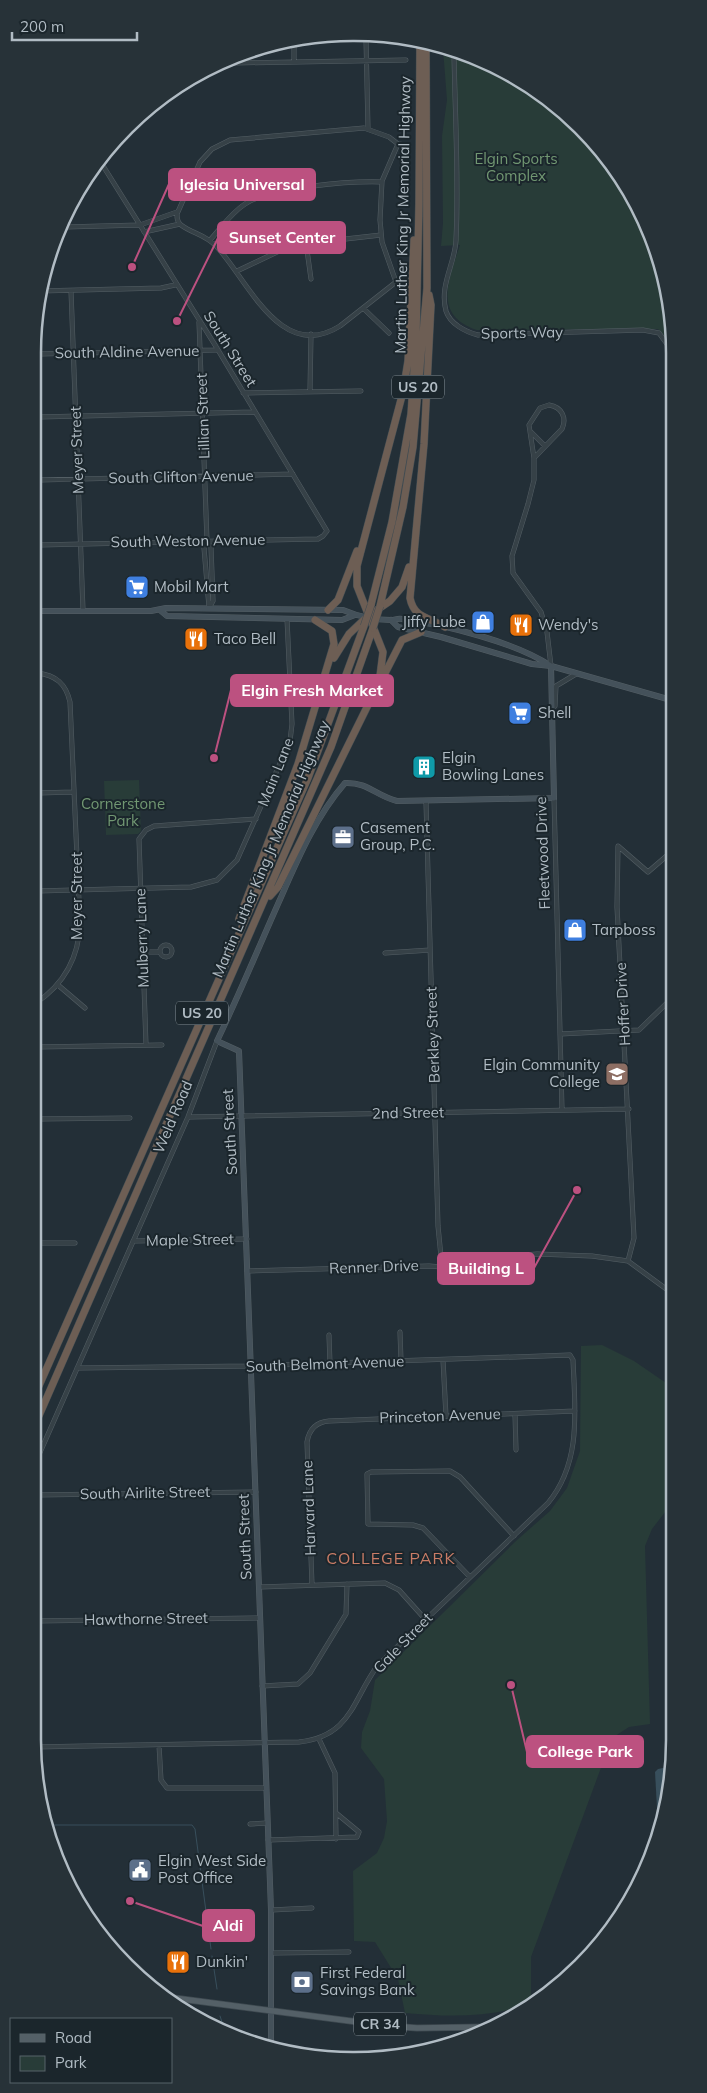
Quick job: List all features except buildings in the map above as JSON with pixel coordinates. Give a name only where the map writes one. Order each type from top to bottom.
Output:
[{"type":"highway","name":"Martin Luther King Jr Memorial Highway","points":[[41,1381],[308,778],[371,605],[392,522],[411,414],[416,340],[420,48]]},
{"type":"highway","name":"Martin Luther King Jr Memorial Highway","points":[[41,1411],[266,900],[331,747],[380,606],[403,507],[413,447],[427,288],[426,50]]},
{"type":"highway","points":[[266,900],[278,887],[380,676],[383,660],[381,644],[357,586],[357,566],[403,392],[408,361],[414,228],[419,203]]},
{"type":"highway","points":[[427,288],[431,306],[424,444],[410,598],[411,606],[420,617],[436,621],[445,627]]},
{"type":"highway","points":[[328,610],[338,600],[368,522]]},
{"type":"highway","points":[[325,678],[342,642],[368,616],[390,601],[402,587],[413,554]]},
{"type":"highway","points":[[222,969],[276,825],[325,678],[334,644],[334,635],[332,631],[315,620]]},
{"type":"highway","points":[[368,703],[402,640],[420,632]]},
{"type":"main road","name":"CR 34","points":[[180,1999],[418,2028],[477,2026]]},
{"type":"street","points":[[366,42],[368,129]]},
{"type":"street","points":[[294,47],[294,62]]},
{"type":"street","name":"Sports Way","points":[[454,58],[456,242],[446,279],[444,300],[447,314],[457,325],[468,332],[478,335],[643,330],[659,333],[665,342]]},
{"type":"street","points":[[240,63],[406,60]]},
{"type":"street","points":[[398,144],[382,182],[381,235],[396,282],[337,328],[311,334],[290,330],[273,321],[237,271],[210,240],[180,224],[177,219],[177,212],[198,164],[209,152],[226,141],[253,136],[368,129],[394,140],[398,144],[407,145]]},
{"type":"street","name":"South Street","points":[[103,167],[324,523]]},
{"type":"street","points":[[210,240],[238,209],[262,195],[283,190],[382,182]]},
{"type":"street","points":[[68,227],[140,226],[177,212]]},
{"type":"street","points":[[144,232],[180,224]]},
{"type":"street","points":[[237,271],[286,247],[381,235]]},
{"type":"street","points":[[306,243],[311,278]]},
{"type":"street","points":[[48,291],[169,288],[175,285]]},
{"type":"street","name":"Meyer Street","points":[[71,291],[83,610]]},
{"type":"street","points":[[363,308],[388,333]]},
{"type":"street","name":"Lillian Street","points":[[198,322],[207,541],[204,548],[206,600],[209,608]]},
{"type":"street","points":[[310,392],[311,334]]},
{"type":"street","name":"South Aldine Avenue","points":[[41,354],[216,350]]},
{"type":"street","points":[[243,393],[361,391]]},
{"type":"street","points":[[534,458],[562,429],[565,424],[562,412],[555,406],[540,408],[529,424],[531,432],[545,446]]},
{"type":"street","points":[[41,417],[254,412]]},
{"type":"street","name":"Fleetwood Drive","points":[[531,432],[534,480],[512,556],[513,573],[541,612],[547,632],[551,666],[562,1110]]},
{"type":"street","name":"South Clifton Avenue","points":[[41,480],[293,474]]},
{"type":"street","name":"South Weston Avenue","points":[[41,545],[318,539],[326,533],[324,523]]},
{"type":"street","points":[[41,611],[161,611],[166,608],[343,610],[356,615],[391,620],[400,618],[445,627],[535,655],[551,666]]},
{"type":"street","points":[[161,611],[167,616],[315,620],[342,620],[356,615]]},
{"type":"street","name":"Main Lane","points":[[140,889],[191,887],[215,881],[227,872],[241,854],[291,736],[287,619]]},
{"type":"street","points":[[391,620],[398,628],[420,632],[532,664],[551,666],[666,699]]},
{"type":"street","name":"Meyer Street","points":[[41,674],[52,676],[62,684],[68,694],[71,712],[80,923],[77,949],[72,964],[58,985],[41,999]]},
{"type":"street","points":[[552,710],[555,706],[556,686],[576,674]]},
{"type":"street","name":"Weld Road","points":[[41,1450],[188,1117],[217,1041],[313,829],[333,797],[345,783],[360,782],[376,793],[397,801],[426,802]]},
{"type":"street","points":[[41,793],[74,792]]},
{"type":"street","points":[[426,802],[554,798]]},
{"type":"street","name":"Berkley Street","points":[[426,802],[435,1112],[442,1267]]},
{"type":"street","name":"Mulberry Lane","points":[[146,1045],[139,839],[143,833],[154,826],[256,820]]},
{"type":"street","name":"Hoffer Drive","points":[[628,1261],[634,1238],[625,1032],[617,907],[618,846],[648,872],[666,856]]},
{"type":"street","points":[[41,891],[140,889]]},
{"type":"street","points":[[385,953],[430,950]]},
{"type":"street","points":[[142,952],[160,952]]},
{"type":"street","points":[[58,985],[85,1008]]},
{"type":"street","points":[[560,1034],[639,1030],[666,1004]]},
{"type":"street","name":"South Street","points":[[217,1041],[239,1051],[271,1910],[272,2041]]},
{"type":"street","points":[[41,1048],[162,1045]]},
{"type":"street","name":"2nd Street","points":[[188,1117],[628,1109]]},
{"type":"street","points":[[41,1119],[130,1118]]},
{"type":"street","name":"Maple Street","points":[[133,1241],[247,1239]]},
{"type":"street","points":[[41,1243],[75,1243]]},
{"type":"street","name":"Renner Drive","points":[[248,1271],[442,1267],[498,1257],[537,1254],[592,1256],[628,1261],[666,1288]]},
{"type":"street","points":[[400,1332],[401,1361]]},
{"type":"street","points":[[329,1335],[330,1364]]},
{"type":"street","name":"South Belmont Avenue","points":[[77,1368],[250,1366],[572,1356]]},
{"type":"street","name":"Gale Street","points":[[41,1747],[299,1742],[319,1739],[333,1731],[350,1716],[378,1665],[548,1504],[561,1486],[573,1450],[575,1411],[572,1356]]},
{"type":"street","points":[[443,1360],[446,1416]]},
{"type":"street","name":"Princeton Avenue","points":[[310,1432],[319,1423],[328,1420],[575,1411]]},
{"type":"street","points":[[514,1414],[516,1450]]},
{"type":"street","name":"Harvard Lane","points":[[310,1432],[307,1446],[312,1585]]},
{"type":"street","points":[[470,1577],[423,1528],[413,1525],[370,1526],[367,1522],[366,1480],[369,1473],[446,1470],[460,1477],[514,1536]]},
{"type":"street","name":"South Airlite Street","points":[[41,1495],[256,1492]]},
{"type":"street","points":[[262,1686],[298,1684],[310,1673],[346,1614],[348,1606],[347,1584]]},
{"type":"street","points":[[259,1587],[388,1584],[399,1590],[426,1619]]},
{"type":"street","name":"Hawthorne Street","points":[[41,1621],[260,1618]]},
{"type":"street","points":[[319,1739],[334,1773],[336,1839]]},
{"type":"street","points":[[159,1745],[160,1780],[167,1788],[266,1788]]},
{"type":"street","points":[[268,1840],[353,1839],[359,1834],[358,1830],[336,1813]]},
{"type":"street","points":[[250,1824],[267,1823]]},
{"type":"street","points":[[271,1910],[312,1908]]},
{"type":"street","points":[[272,1953],[349,1952]]},
{"type":"green space","name":"Elgin Sports Complex","points":[[443,55],[492,73],[510,83],[544,106],[588,148],[601,163],[624,197],[642,234],[660,293],[665,337],[658,329],[477,330],[463,323],[454,315],[449,305],[449,283],[460,245],[441,246],[443,223],[442,136],[447,100]]},
{"type":"green space","name":"Cornerstone Park","points":[[139,780],[141,831],[138,834],[106,835],[104,781]]},
{"type":"green space","name":"COLLEGE PARK","points":[[602,1345],[634,1361],[666,1383],[666,1511],[652,1529],[645,1546],[650,1724],[629,1727],[612,1738],[531,1957],[531,1996],[510,2010],[500,2012],[468,2015],[405,2013],[398,1979],[375,1942],[354,1941],[353,1871],[377,1853],[384,1838],[387,1821],[384,1779],[361,1748],[362,1732],[370,1711],[375,1680],[517,1540],[550,1511],[567,1488],[580,1451],[581,1346]]},
{"type":"water","points":[[664,1768],[657,1811],[655,1772]]},
{"type":"waterway","points":[[54,1825],[192,1825],[195,1829],[211,1949]]},
{"type":"waterway","points":[[212,1956],[217,1989]]},
{"type":"waterway","points":[[220,2016],[223,2023]]},
{"type":"place","name":"Iglesia Universal","points":[[132,267]]},
{"type":"place","name":"Sunset Center","points":[[177,321]]},
{"type":"place","name":"Mobil Mart","points":[[137,587]]},
{"type":"place","name":"Jiffy Lube","points":[[483,622]]},
{"type":"place","name":"Wendy's","points":[[521,625]]},
{"type":"place","name":"Taco Bell","points":[[196,639]]},
{"type":"place","name":"Shell","points":[[520,713]]},
{"type":"place","name":"Elgin Fresh Market","points":[[214,758]]},
{"type":"place","name":"Elgin Bowling Lanes","points":[[424,767]]},
{"type":"place","name":"Casement Group, P.C.","points":[[343,837]]},
{"type":"place","name":"Tarpboss","points":[[575,930]]},
{"type":"place","name":"Elgin Community College","points":[[617,1074]]},
{"type":"place","name":"Building L","points":[[577,1190]]},
{"type":"place","name":"College Park","points":[[511,1685]]},
{"type":"place","name":"Elgin West Side Post Office","points":[[140,1870]]},
{"type":"place","name":"Aldi","points":[[130,1901]]},
{"type":"place","name":"Dunkin'","points":[[178,1962]]},
{"type":"place","name":"First Federal Savings Bank","points":[[302,1982]]},
{"type":"district","name":"COLLEGE PARK","points":[[391,1558]]}]
